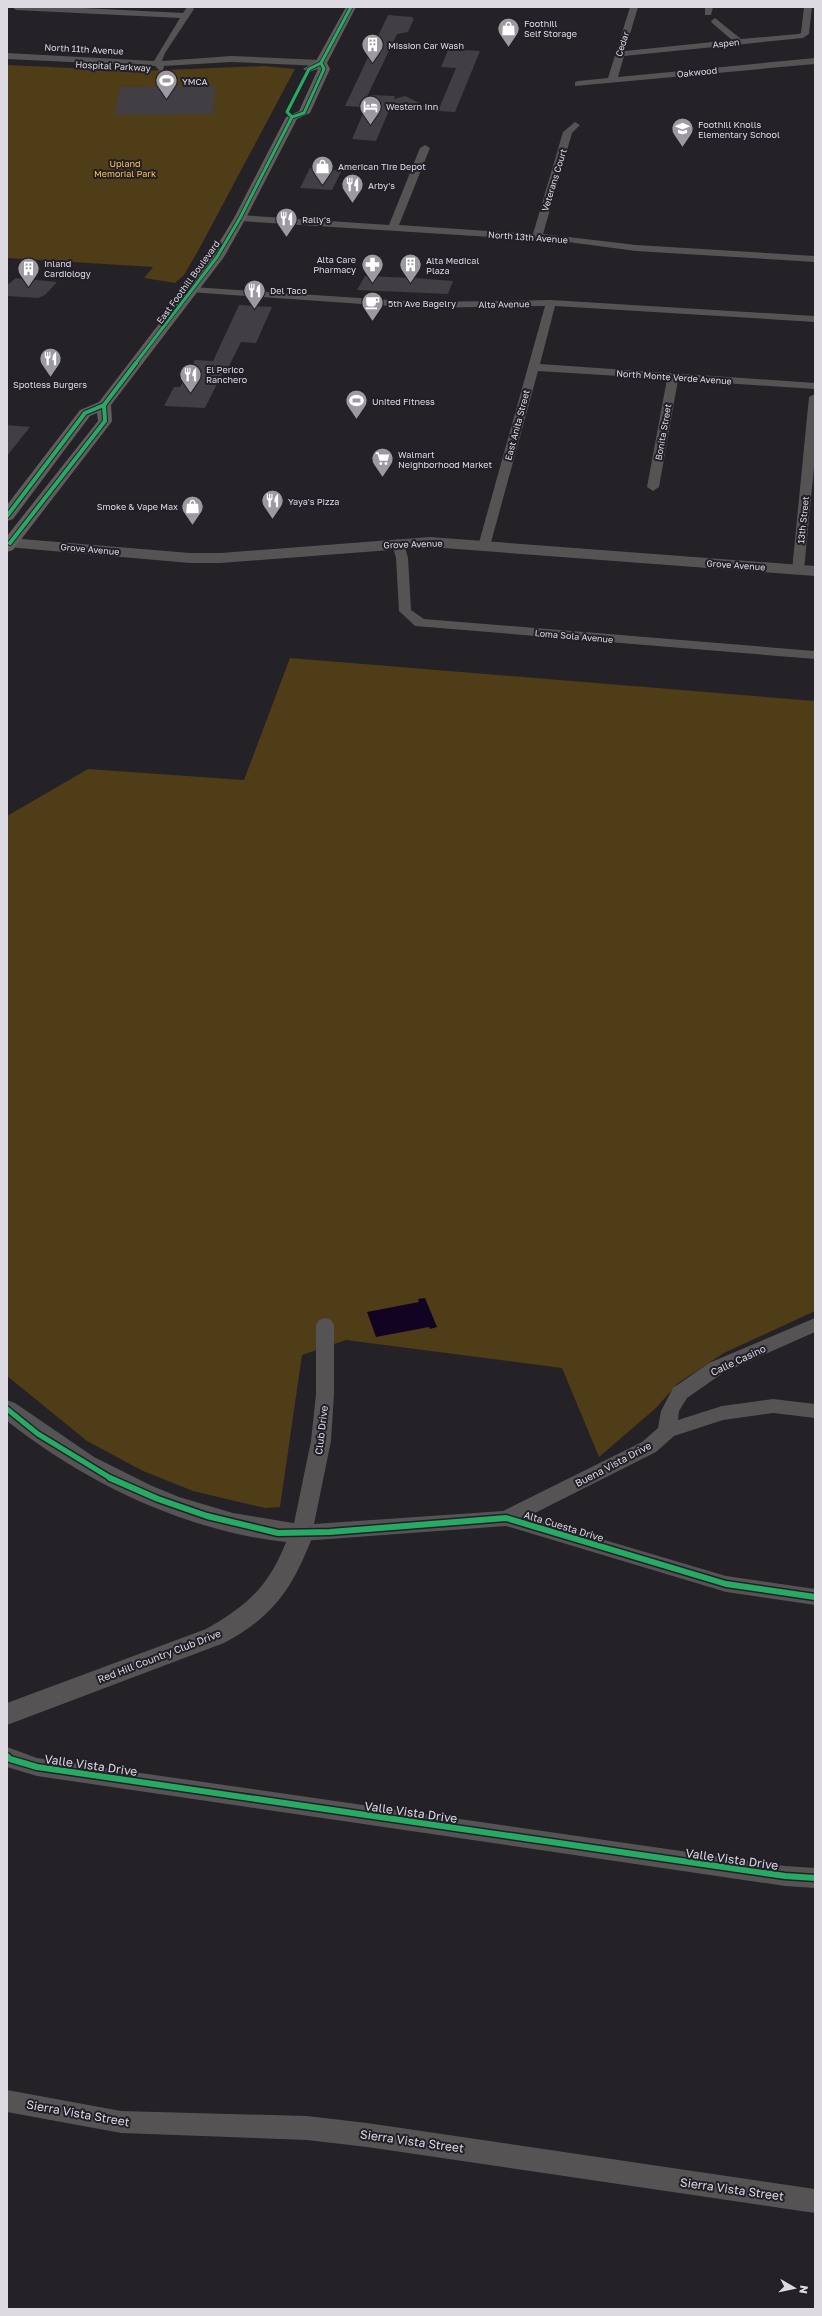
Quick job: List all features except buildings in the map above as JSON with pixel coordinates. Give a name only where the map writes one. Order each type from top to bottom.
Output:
[{"type":"main road","name":"East Foothill Boulevard","points":[[7,516],[85,413],[104,405],[218,257],[240,218],[292,117],[287,112],[309,69],[321,63],[350,7]]},
{"type":"main road","points":[[9,545],[105,420],[104,405]]},
{"type":"street","points":[[16,7],[186,16]]},
{"type":"street","points":[[159,66],[161,53],[192,7]]},
{"type":"street","name":"Cedar","points":[[612,81],[634,7]]},
{"type":"street","name":"Aspen","points":[[619,54],[803,35],[805,34],[808,7]]},
{"type":"street","points":[[715,21],[739,42]]},
{"type":"street","points":[[150,53],[161,53]]},
{"type":"street","name":"Hospital Parkway","points":[[7,56],[159,66]]},
{"type":"street","name":"Hospital Parkway","points":[[7,61],[159,66],[232,64],[242,61],[321,63]]},
{"type":"street","name":"Oakwood","points":[[578,84],[815,61]]},
{"type":"street","name":"Veterans Court","points":[[537,237],[568,132],[575,125]]},
{"type":"street","points":[[393,228],[425,148]]},
{"type":"street","name":"North 13th Avenue","points":[[240,218],[537,237],[636,248],[815,259]]},
{"type":"street","name":"Alta Avenue","points":[[193,290],[420,305],[551,303],[815,319]]},
{"type":"street","name":"East Anita Street","points":[[484,546],[551,303]]},
{"type":"street","name":"North Monte Verde Avenue","points":[[533,367],[815,386]]},
{"type":"street","name":"Bonita Street","points":[[653,487],[673,377]]},
{"type":"street","name":"13th Street","points":[[798,570],[815,398]]},
{"type":"street","name":"Grove Avenue","points":[[9,545],[190,558],[221,558],[398,543],[430,542],[815,571]]},
{"type":"street","name":"Loma Sola Avenue","points":[[398,543],[402,558],[405,611],[420,623],[815,655]]},
{"type":"street","name":"Club Drive","points":[[302,1533],[321,1441],[325,1394],[325,1325]]},
{"type":"street","name":"Calle Casino","points":[[667,1431],[670,1411],[680,1393],[716,1368],[815,1325]]},
{"type":"street","name":"Buena Vista Drive","points":[[506,1518],[649,1447],[667,1431],[722,1412],[773,1406],[815,1411]]},
{"type":"street","points":[[7,1409],[38,1434],[71,1456],[126,1486],[207,1516],[278,1532],[302,1533]]},
{"type":"street","name":"Alta Cuesta Drive","points":[[302,1533],[506,1518],[726,1584],[815,1597]]},
{"type":"street","name":"Red Hill Country Club Drive","points":[[7,1714],[215,1636],[243,1620],[265,1601],[282,1575],[302,1533]]},
{"type":"street","name":"Valle Vista Drive","points":[[7,1756],[10,1759],[37,1767],[785,1876],[815,1878]]},
{"type":"street","name":"Sierra Vista Street","points":[[7,2101],[121,2122],[308,2128],[367,2134],[815,2201]]},
{"type":"green space","name":"Upland Memorial Park","points":[[7,65],[138,71],[264,66],[295,69],[198,251],[184,275],[175,283],[144,278],[153,267],[7,258]]},
{"type":"green space","points":[[290,658],[815,701],[815,1311],[724,1353],[678,1383],[656,1408],[599,1457],[562,1368],[346,1340],[302,1355],[280,1507],[265,1508],[193,1491],[143,1471],[87,1441],[7,1376],[7,816],[88,769],[244,780]]},
{"type":"shaded area","points":[[425,1298],[437,1327],[430,1329],[429,1327],[376,1337],[367,1312],[419,1302],[418,1299]]},
{"type":"cycle path","points":[[292,117],[287,112],[309,69],[321,63],[351,7]]},
{"type":"cycle path","points":[[7,516],[85,413],[104,405],[217,257],[240,218],[292,117],[304,113],[324,69],[321,63]]},
{"type":"cycle path","points":[[10,543],[105,421],[104,405]]},
{"type":"cycle path","points":[[7,1409],[38,1434],[113,1480],[158,1499],[207,1516],[278,1533],[330,1532],[506,1518],[726,1584],[815,1597]]},
{"type":"cycle path","points":[[7,1756],[10,1759],[37,1767],[785,1876],[815,1878]]},
{"type":"place","name":"Foothill Self Storage","points":[[508,48]]},
{"type":"place","name":"Mission Car Wash","points":[[373,64]]},
{"type":"place","name":"YMCA","points":[[166,100]]},
{"type":"place","name":"Western Inn","points":[[370,126]]},
{"type":"place","name":"Foothill Knolls Elementary School","points":[[683,148]]},
{"type":"place","name":"American Tire Depot","points":[[323,186]]},
{"type":"place","name":"Arby's","points":[[353,204]]},
{"type":"place","name":"Rally's","points":[[287,238]]},
{"type":"place","name":"Alta Care Pharmacy","points":[[372,284]]},
{"type":"place","name":"Alta Medical Plaza","points":[[411,284]]},
{"type":"place","name":"Inland Cardiology","points":[[29,288]]},
{"type":"place","name":"Del Taco","points":[[254,310]]},
{"type":"place","name":"5th Ave Bagelry","points":[[372,322]]},
{"type":"place","name":"Spotless Burgers","points":[[50,378]]},
{"type":"place","name":"El Perico Ranchero","points":[[191,394]]},
{"type":"place","name":"United Fitness","points":[[356,420]]},
{"type":"place","name":"Walmart Neighborhood Market","points":[[383,478]]},
{"type":"place","name":"Yaya's Pizza","points":[[273,520]]},
{"type":"place","name":"Smoke & Vape Max","points":[[193,526]]}]
